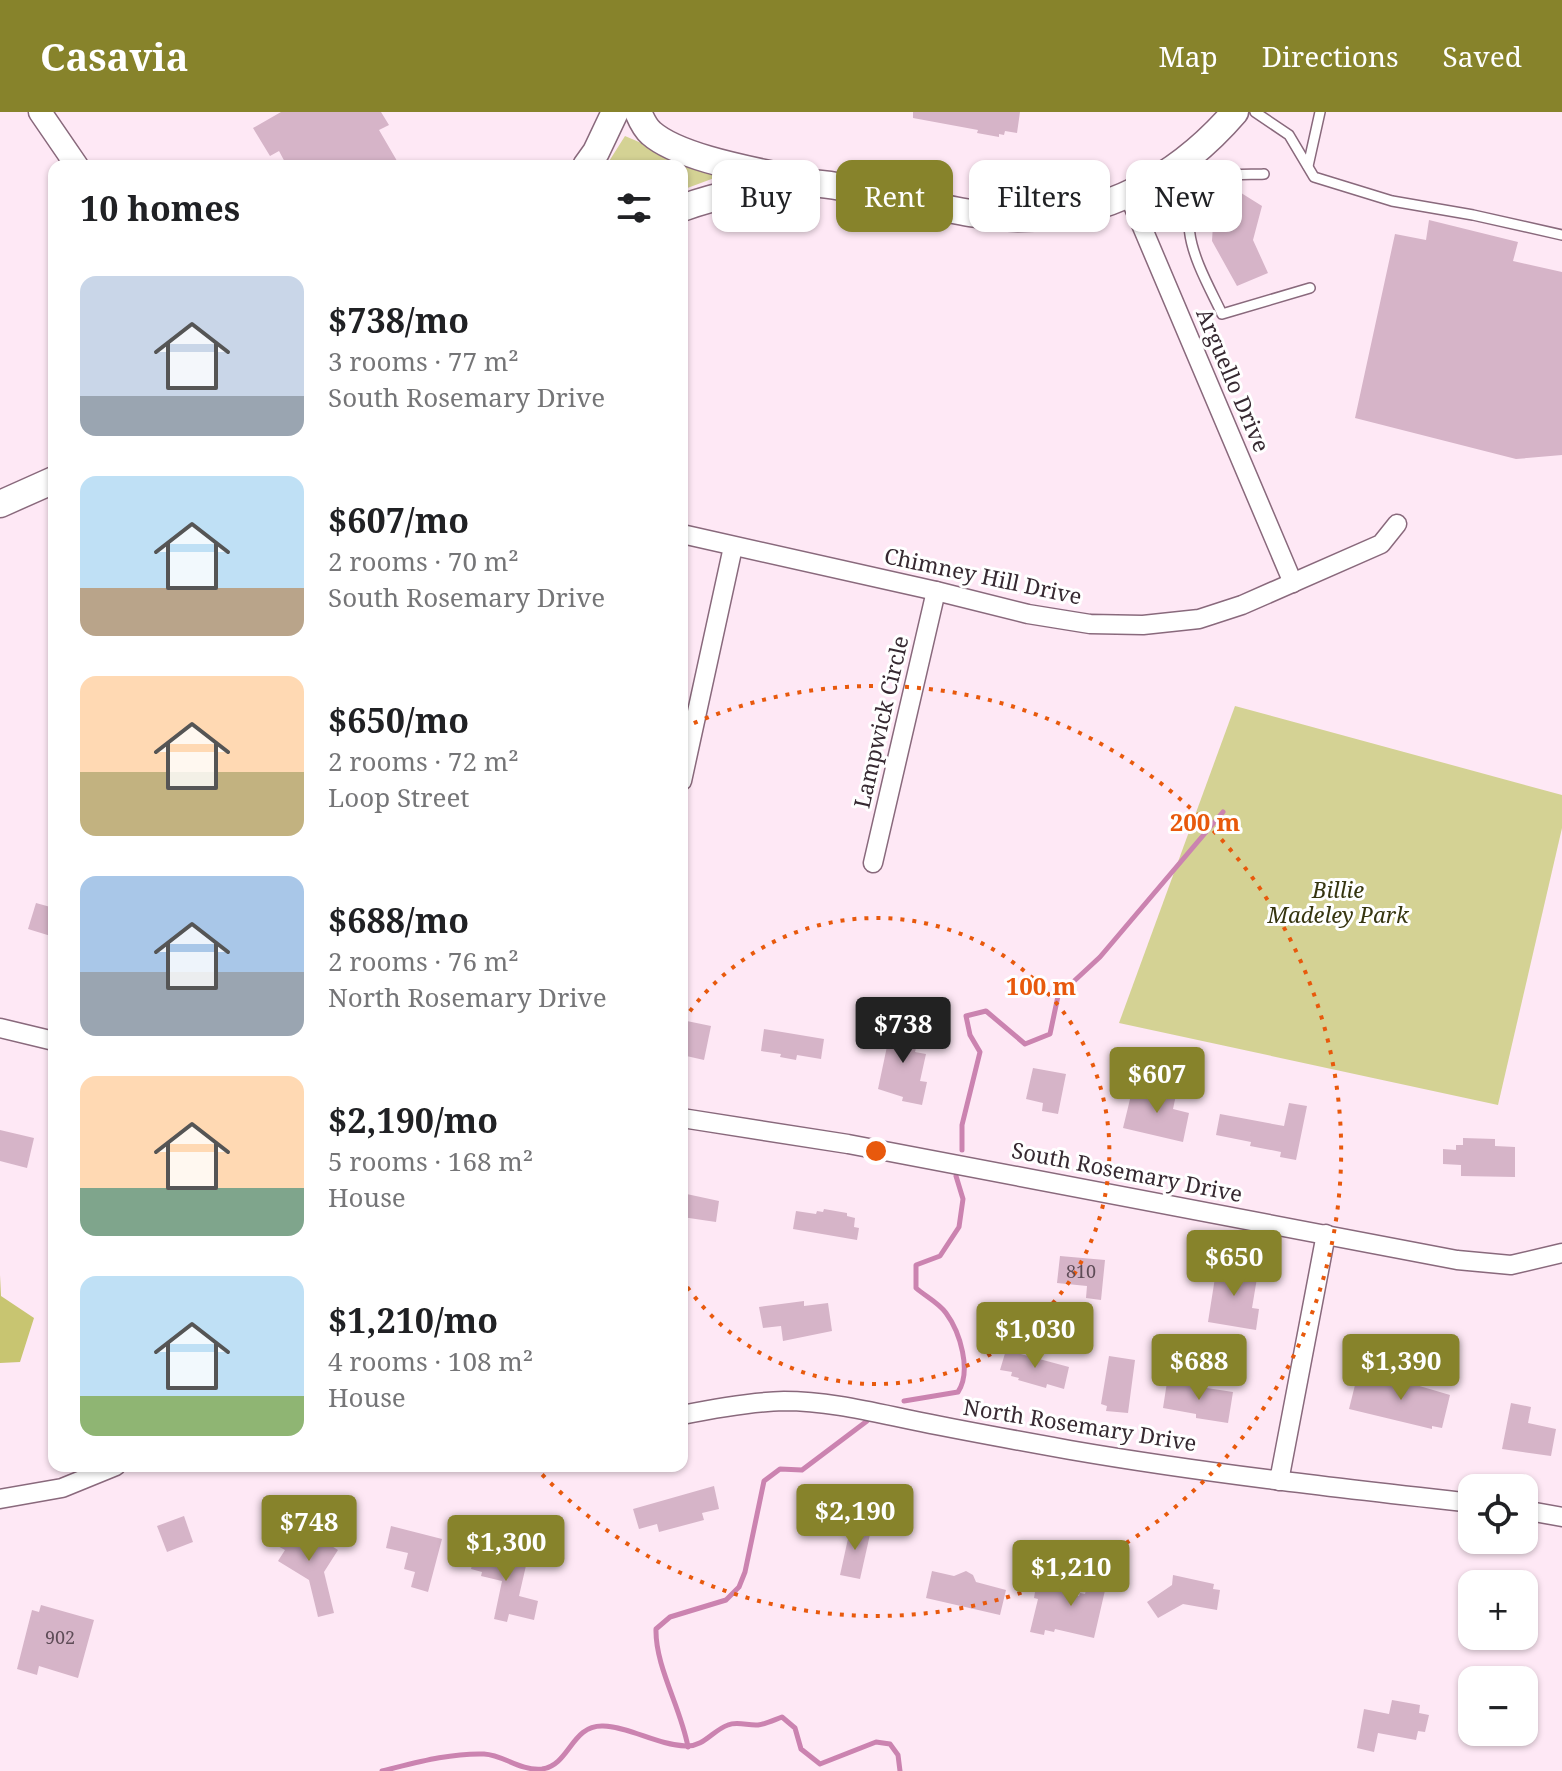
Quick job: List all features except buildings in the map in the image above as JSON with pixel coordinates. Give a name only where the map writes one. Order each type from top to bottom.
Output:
[{"type":"main road","points":[[590,160],[615,112]]},
{"type":"main road","points":[[638,112],[649,132],[667,143],[717,160]]},
{"type":"main road","points":[[1185,160],[1211,140],[1235,112]]},
{"type":"main road","points":[[820,185],[1016,218],[1076,212],[1126,197]]},
{"type":"main road","points":[[688,206],[712,199]]},
{"type":"main road","points":[[0,504],[48,483]]},
{"type":"street","points":[[40,112],[73,160]]},
{"type":"street","name":"Arguello Drive","points":[[1144,232],[1293,583]]},
{"type":"street","name":"Chimney Hill Drive","points":[[688,536],[1028,614],[1090,624],[1143,625],[1199,619],[1242,605],[1381,544],[1397,524]]},
{"type":"street","points":[[688,753],[733,547]]},
{"type":"street","name":"Lampwick Circle","points":[[873,863],[936,591]]},
{"type":"street","points":[[0,1028],[48,1040]]},
{"type":"street","name":"South Rosemary Drive","points":[[688,1119],[848,1144],[1457,1260],[1511,1265],[1562,1253]]},
{"type":"street","points":[[1279,1481],[1326,1234]]},
{"type":"street","name":"North Rosemary Drive","points":[[688,1414],[735,1405],[786,1401],[816,1403],[870,1410],[1071,1450],[1279,1481],[1458,1501]]},
{"type":"street","points":[[0,1499],[62,1488],[101,1472]]},
{"type":"street","points":[[1538,1513],[1562,1517]]},
{"type":"lane","points":[[1255,112],[1289,135],[1314,177],[1392,201],[1562,235]]},
{"type":"lane","points":[[1308,166],[1320,112]]},
{"type":"lane","points":[[1264,174],[1223,177],[1198,193],[1188,218],[1192,249],[1222,314],[1310,288]]},
{"type":"green space","points":[[625,136],[681,160],[610,160]]},
{"type":"green space","points":[[688,163],[712,173],[712,179],[688,188]]},
{"type":"green space","name":"Billie Madeley Park","points":[[1235,706],[1562,795],[1562,828],[1498,1105],[1119,1023]]},
{"type":"shaded area","points":[[0,1275],[1,1296],[34,1318],[20,1362],[0,1363]]},
{"type":"waterway","points":[[962,1150],[962,1125],[980,1052],[970,1035],[966,1016],[986,1011],[1025,1044],[1050,1034],[1058,996],[1100,957],[1223,812]]},
{"type":"waterway","points":[[904,1401],[958,1392],[962,1383],[964,1363],[956,1330],[943,1309],[916,1288],[916,1265],[940,1256],[959,1227],[963,1199],[956,1176]]},
{"type":"waterway","points":[[688,1747],[660,1658],[656,1629],[670,1617],[726,1600],[739,1587],[764,1481],[780,1469],[802,1470],[867,1421]]},
{"type":"waterway","points":[[382,1771],[432,1759],[471,1754],[491,1755],[526,1768],[542,1769],[559,1760],[577,1738],[592,1727],[624,1729],[665,1743],[692,1746],[732,1724],[758,1725],[782,1717],[795,1728],[801,1749],[820,1764],[876,1742],[890,1744],[898,1755],[900,1771]]}]
